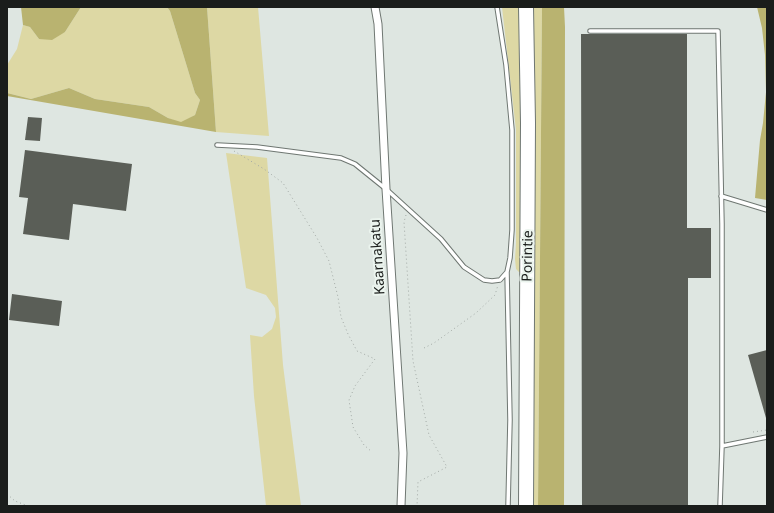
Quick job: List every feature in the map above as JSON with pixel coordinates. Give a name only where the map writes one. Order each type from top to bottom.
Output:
[{"type":"highway","name":"Porintie","points":[[526,7],[528,123],[526,506]]},
{"type":"street","name":"Kaarnakatu","points":[[375,7],[378,24],[386,189],[403,453],[401,506]]},
{"type":"lane","points":[[497,7],[506,65],[512,130],[512,230],[510,258],[507,272],[510,420],[508,506]]},
{"type":"lane","points":[[590,31],[718,31],[721,196],[722,446],[720,506]]},
{"type":"lane","points":[[217,145],[256,147],[341,158],[355,164],[408,209],[441,240],[468,270],[484,280],[492,281],[500,280],[507,272]]},
{"type":"lane","points":[[721,196],[767,210]]},
{"type":"lane","points":[[722,446],[767,437]]},
{"type":"path","points":[[226,146],[264,169],[283,183],[317,238],[329,261],[338,297],[341,317],[348,334],[357,350],[375,359],[355,386],[349,400],[354,427],[364,445],[372,452]]},
{"type":"path","points":[[408,209],[404,222],[413,361],[429,435],[447,467],[418,482],[417,506]]},
{"type":"path","points":[[424,348],[434,343],[476,313],[495,295],[500,280]]},
{"type":"path","points":[[753,432],[767,430]]},
{"type":"path","points":[[7,494],[16,501],[28,506]]},
{"type":"shaded area","points":[[21,7],[81,7],[65,32],[52,40],[39,39],[30,27],[23,25]]},
{"type":"shaded area","points":[[81,7],[167,7],[170,11],[195,93],[200,100],[195,115],[181,123],[168,118],[149,107],[95,99],[69,88],[31,99],[7,93],[7,65],[17,49],[23,25],[30,27],[39,39],[65,32]]},
{"type":"shaded area","points":[[167,7],[207,7],[216,132],[7,96],[7,93],[31,99],[69,88],[95,99],[149,107],[168,118],[181,122],[195,115],[200,100],[195,93],[170,11]]},
{"type":"shaded area","points":[[207,7],[258,7],[269,136],[216,132]]},
{"type":"shaded area","points":[[502,7],[521,7],[524,274],[516,269],[515,259],[516,130]]},
{"type":"shaded area","points":[[531,7],[542,7],[538,506],[532,506]]},
{"type":"shaded area","points":[[542,7],[564,7],[565,27],[564,506],[538,506]]},
{"type":"shaded area","points":[[757,7],[767,7],[767,200],[755,198],[766,92],[765,55],[762,28]]},
{"type":"shaded area","points":[[226,153],[267,158],[283,365],[301,506],[266,506],[254,396],[250,335],[262,337],[272,329],[276,317],[275,308],[266,295],[246,288]]},
{"type":"building","points":[[581,34],[687,34],[687,228],[711,228],[711,278],[688,278],[688,506],[582,506]]},
{"type":"building","points":[[28,117],[42,118],[40,141],[25,140]]},
{"type":"building","points":[[25,150],[132,164],[126,211],[73,204],[69,240],[23,234],[28,198],[19,197]]},
{"type":"building","points":[[12,294],[62,301],[59,326],[9,320]]},
{"type":"building","points":[[767,350],[767,418],[766,418],[748,355]]}]
